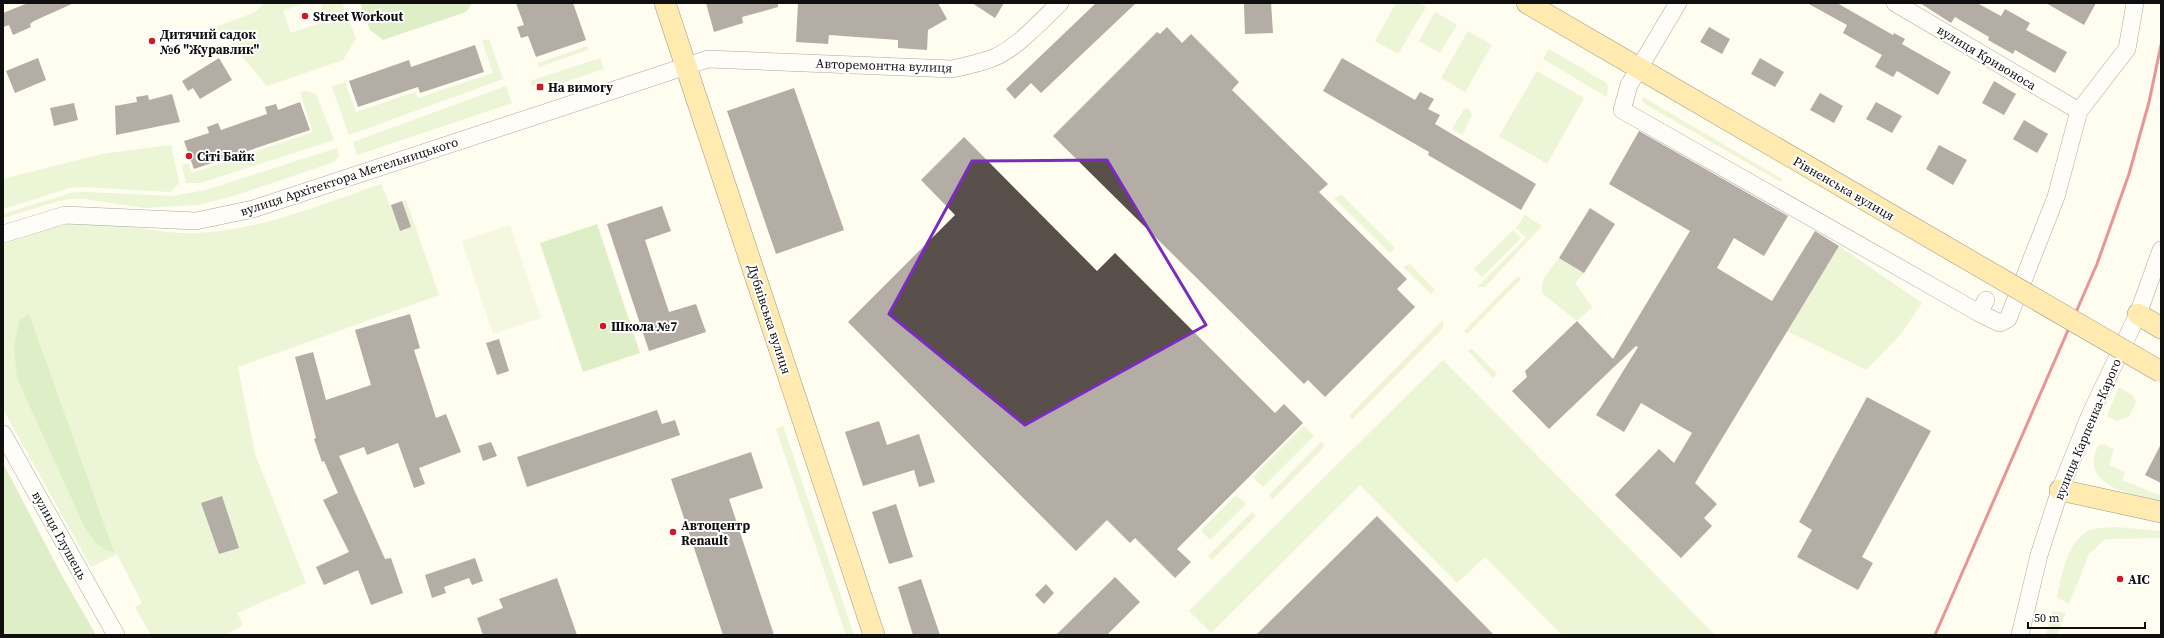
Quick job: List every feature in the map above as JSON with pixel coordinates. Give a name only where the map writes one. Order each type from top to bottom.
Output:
[{"type":"main road","name":"Дубнівська вулиця","points":[[665,3],[687,65],[874,635]]},
{"type":"main road","name":"Рівненська вулиця","points":[[1527,3],[2161,372]]},
{"type":"main road","points":[[2138,314],[2161,328]]},
{"type":"main road","points":[[2060,490],[2161,512]]},
{"type":"street","name":"Авторемонтна вулиця","points":[[687,65],[708,59],[952,69],[995,57],[1021,40],[1060,3]]},
{"type":"street","points":[[1678,3],[1629,85],[1622,110],[1983,307],[2000,323],[2008,319],[2056,197],[2079,111],[2127,49],[2135,3]]},
{"type":"street","name":"вулиця Кривоноса","points":[[1895,3],[2079,111]]},
{"type":"street","name":"вулиця Архітектора Метельницького","points":[[3,234],[66,214],[196,221],[253,209],[687,65]]},
{"type":"street","name":"вулиця Карпенка-Карого","points":[[2020,635],[2039,555],[2060,490],[2090,415],[2138,314],[2161,250]]},
{"type":"street","name":"вулиця Глушець","points":[[3,434],[116,635]]},
{"type":"highlighted area","points":[[1107,160],[1206,325],[1025,425],[889,314],[972,161]]},
{"type":"green space","points":[[264,3],[305,3],[283,11],[291,33],[326,21],[320,3],[342,3],[356,38],[343,60],[267,86],[225,36],[214,28],[255,12]]},
{"type":"green space","points":[[360,3],[472,3],[466,12],[383,40],[370,30]]},
{"type":"green space","points":[[1396,3],[1419,3],[1426,7],[1398,54],[1375,41]]},
{"type":"green space","points":[[1435,12],[1457,25],[1440,53],[1419,41]]},
{"type":"green space","points":[[1468,31],[1492,45],[1465,92],[1441,78]]},
{"type":"green space","points":[[489,39],[503,79],[349,135],[332,87],[345,82],[356,112],[415,92],[418,98],[493,73],[482,41]]},
{"type":"green space","points":[[587,46],[588,50],[539,67],[538,63]]},
{"type":"green space","points":[[1549,49],[1605,82],[1608,86],[1607,97],[1543,59]]},
{"type":"green space","points":[[600,58],[604,69],[550,87],[548,81],[532,86],[530,81]]},
{"type":"green space","points":[[1537,71],[1584,98],[1547,164],[1499,136]]},
{"type":"green space","points":[[506,86],[512,103],[357,155],[353,142]]},
{"type":"green space","points":[[306,91],[316,94],[334,140],[200,183],[186,183],[182,165],[188,163],[192,173],[313,132],[300,92]]},
{"type":"green space","points":[[1643,97],[1782,179],[1781,182],[1645,104],[1642,100]]},
{"type":"green space","points":[[1468,108],[1472,115],[1462,135],[1452,129],[1464,109]]},
{"type":"green space","points":[[171,145],[179,183],[170,192],[83,187],[70,188],[3,209],[3,179],[102,154]]},
{"type":"green space","points":[[337,148],[339,156],[334,162],[230,197],[198,205],[145,208],[84,199],[71,199],[59,201],[3,218],[3,214],[71,193],[84,192],[172,196],[206,190]]},
{"type":"green space","points":[[381,184],[390,206],[406,200],[439,295],[238,367],[255,454],[306,583],[237,613],[243,625],[225,635],[151,635],[135,607],[142,603],[117,554],[91,567],[3,409],[3,244],[67,224],[88,222],[183,233],[221,231],[268,222]]},
{"type":"green space","points":[[1342,195],[1395,248],[1390,253],[1334,198]]},
{"type":"green space","points":[[1525,215],[1542,226],[1485,287],[1477,287],[1526,238],[1516,228]]},
{"type":"green space","points":[[597,224],[640,353],[583,372],[540,243]]},
{"type":"green space","points":[[510,225],[541,318],[493,334],[462,241]]},
{"type":"green space","points":[[1513,230],[1521,238],[1482,277],[1474,269]]},
{"type":"green space","points":[[1839,246],[1922,303],[1900,335],[1866,370],[1787,331]]},
{"type":"green space","points":[[1559,258],[1584,273],[1575,283],[1592,307],[1577,321],[1542,293],[1544,278]]},
{"type":"green space","points":[[1410,264],[1435,290],[1431,294],[1403,267]]},
{"type":"green space","points":[[1518,276],[1521,279],[1467,334],[1464,331]]},
{"type":"green space","points":[[29,314],[114,552],[100,546],[84,526],[17,378],[14,348],[19,321]]},
{"type":"green space","points":[[1443,320],[1443,328],[1353,419],[1349,416]]},
{"type":"green space","points":[[1471,348],[1497,374],[1493,378],[1468,351]]},
{"type":"green space","points":[[1443,360],[1715,635],[1562,635],[1485,557],[1457,583],[1360,485],[1211,633],[1189,611]]},
{"type":"green space","points":[[2119,387],[2133,396],[2136,402],[2129,417],[2116,421],[2107,416]]},
{"type":"green space","points":[[783,426],[854,635],[846,635],[776,429]]},
{"type":"green space","points":[[1304,426],[1314,436],[1263,487],[1253,477]]},
{"type":"green space","points":[[1321,442],[1325,446],[1273,499],[1269,495]]},
{"type":"green space","points":[[2103,444],[2114,449],[2109,465],[2125,472],[2122,480],[2161,496],[2161,501],[2124,492],[2112,487],[2102,480],[2096,471],[2094,460],[2098,446]]},
{"type":"green space","points":[[3,463],[62,576],[96,635],[3,635]]},
{"type":"green space","points":[[1236,495],[1246,504],[1210,540],[1201,530]]},
{"type":"green space","points":[[1252,512],[1256,516],[1212,560],[1208,556]]},
{"type":"green space","points":[[2116,527],[2161,531],[2161,538],[2105,539],[2089,554],[2069,604],[2057,597],[2066,560],[2075,543],[2088,531],[2098,528]]},
{"type":"green space","points":[[2053,611],[2066,613],[2057,635],[2046,635]]},
{"type":"building","points":[[28,3],[74,3],[34,21],[30,24],[31,27],[13,35],[9,25],[3,27],[3,13]]},
{"type":"building","points":[[516,3],[573,3],[586,40],[536,57],[528,36],[521,38],[517,27],[524,25]]},
{"type":"building","points":[[706,3],[778,3],[778,7],[742,17],[743,23],[714,32]]},
{"type":"building","points":[[798,3],[938,3],[947,19],[928,30],[927,50],[898,48],[898,40],[829,35],[828,44],[796,42]]},
{"type":"building","points":[[972,3],[1004,3],[995,18]]},
{"type":"building","points":[[1096,3],[1136,3],[1041,93],[1031,83],[1015,99],[1006,89]]},
{"type":"building","points":[[1271,3],[1273,33],[1245,34],[1244,4]]},
{"type":"building","points":[[1807,3],[1837,3],[1893,35],[1894,33],[1905,39],[1902,44],[1951,72],[1938,95],[1897,71],[1893,77],[1875,67],[1882,55],[1843,33],[1847,25]]},
{"type":"building","points":[[1920,3],[1977,3],[2001,16],[2005,9],[2030,23],[2026,30],[2067,52],[2055,73],[2015,50],[2013,54],[1988,40],[1989,37],[1955,17],[1951,23]]},
{"type":"building","points":[[2046,3],[2096,3],[2084,25]]},
{"type":"building","points":[[1167,27],[1182,43],[1191,34],[1239,82],[1232,90],[1328,184],[1319,192],[1407,279],[1397,289],[1415,307],[1325,397],[1308,380],[1304,384],[1053,136],[1157,32],[1160,34]]},
{"type":"building","points":[[1709,27],[1730,39],[1722,54],[1700,42]]},
{"type":"building","points":[[475,45],[484,72],[420,93],[418,87],[358,107],[349,81],[409,60],[411,67]]},
{"type":"building","points":[[38,58],[46,80],[15,93],[6,71]]},
{"type":"building","points":[[219,58],[232,80],[200,99],[193,88],[188,91],[182,81]]},
{"type":"building","points":[[1342,58],[1415,100],[1420,92],[1434,99],[1428,109],[1440,115],[1435,124],[1536,184],[1521,210],[1428,155],[1429,152],[1323,91]]},
{"type":"building","points":[[1760,58],[1784,72],[1775,87],[1751,74]]},
{"type":"building","points":[[1994,81],[2016,94],[2004,115],[1982,103]]},
{"type":"building","points":[[794,88],[844,230],[776,254],[727,111]]},
{"type":"building","points":[[1820,93],[1843,106],[1834,123],[1810,110]]},
{"type":"building","points":[[172,94],[180,122],[116,135],[115,106],[137,102],[136,97],[148,95],[149,100]]},
{"type":"building","points":[[300,102],[310,130],[194,169],[184,141],[209,133],[207,127],[218,123],[221,130],[267,114],[265,107],[276,104],[278,110]]},
{"type":"building","points":[[1876,102],[1902,116],[1892,133],[1866,119]]},
{"type":"building","points":[[74,103],[78,120],[54,126],[50,108]]},
{"type":"building","points":[[2024,120],[2048,134],[2037,153],[2013,139]]},
{"type":"building","points":[[1639,131],[1788,216],[1764,256],[1734,238],[1717,268],[1772,301],[1815,231],[1839,246],[1695,483],[1717,504],[1704,518],[1712,526],[1681,558],[1615,495],[1659,449],[1674,463],[1692,433],[1641,403],[1624,432],[1596,415],[1638,347],[1636,346],[1549,429],[1512,391],[1527,377],[1525,371],[1577,321],[1613,359],[1690,231],[1609,184]]},
{"type":"building","points":[[964,137],[1097,271],[1115,253],[1275,413],[1284,404],[1303,423],[1177,549],[1191,562],[1175,578],[1135,538],[1130,543],[1107,520],[1076,551],[848,322],[955,215],[921,180]]},
{"type":"building","points":[[1939,145],[1967,160],[1953,185],[1926,169]]},
{"type":"building","points":[[402,201],[411,227],[400,231],[391,205]]},
{"type":"building","points":[[662,206],[671,231],[645,240],[669,312],[696,304],[706,332],[649,351],[607,224]]},
{"type":"building","points":[[1590,208],[1615,224],[1584,273],[1559,258]]},
{"type":"building","points":[[410,314],[420,348],[414,350],[436,418],[446,414],[461,452],[419,468],[425,484],[414,488],[398,443],[367,455],[364,447],[339,456],[385,559],[391,558],[403,593],[371,605],[358,570],[324,585],[316,567],[349,552],[323,500],[338,493],[324,461],[322,462],[314,439],[316,438],[295,357],[313,352],[326,400],[371,385],[355,330]]},
{"type":"building","points":[[499,339],[509,371],[497,375],[486,343]]},
{"type":"building","points":[[1867,397],[1931,431],[1862,557],[1873,563],[1858,590],[1797,557],[1812,530],[1799,522]]},
{"type":"building","points":[[657,410],[662,424],[675,420],[680,435],[527,487],[517,457]]},
{"type":"building","points":[[879,421],[887,445],[919,434],[935,482],[919,487],[914,470],[863,486],[845,432]]},
{"type":"building","points":[[491,442],[497,456],[483,461],[478,446]]},
{"type":"building","points":[[2161,444],[2161,483],[2145,475]]},
{"type":"building","points":[[751,452],[763,488],[729,499],[774,635],[723,635],[671,479]]},
{"type":"building","points":[[222,496],[239,548],[219,554],[201,503]]},
{"type":"building","points":[[896,504],[913,557],[889,564],[872,512]]},
{"type":"building","points":[[1377,516],[1494,635],[1256,635]]},
{"type":"building","points":[[475,558],[483,581],[472,585],[469,578],[444,587],[446,593],[432,598],[425,575]]},
{"type":"building","points":[[1115,577],[1140,602],[1107,635],[1056,635]]},
{"type":"building","points":[[557,578],[577,635],[483,635],[477,618],[503,608],[499,599]]},
{"type":"building","points":[[921,579],[940,635],[913,635],[898,587]]},
{"type":"building","points":[[1046,584],[1054,593],[1044,604],[1035,595]]},
{"type":"railway","points":[[1935,635],[2097,264],[2129,174],[2149,102],[2161,45]]},
{"type":"place","name":"Street Workout","points":[[305,16]]},
{"type":"place","name":"Дитячий садок №6 \"Журавлик\"","points":[[152,41]]},
{"type":"place","name":"На вимогу","points":[[540,87]]},
{"type":"place","name":"Сіті Байк","points":[[189,156]]},
{"type":"place","name":"Школа №7","points":[[603,326]]},
{"type":"place","name":"Автоцентр Renault","points":[[673,532]]},
{"type":"place","name":"АІС","points":[[2120,579]]}]
